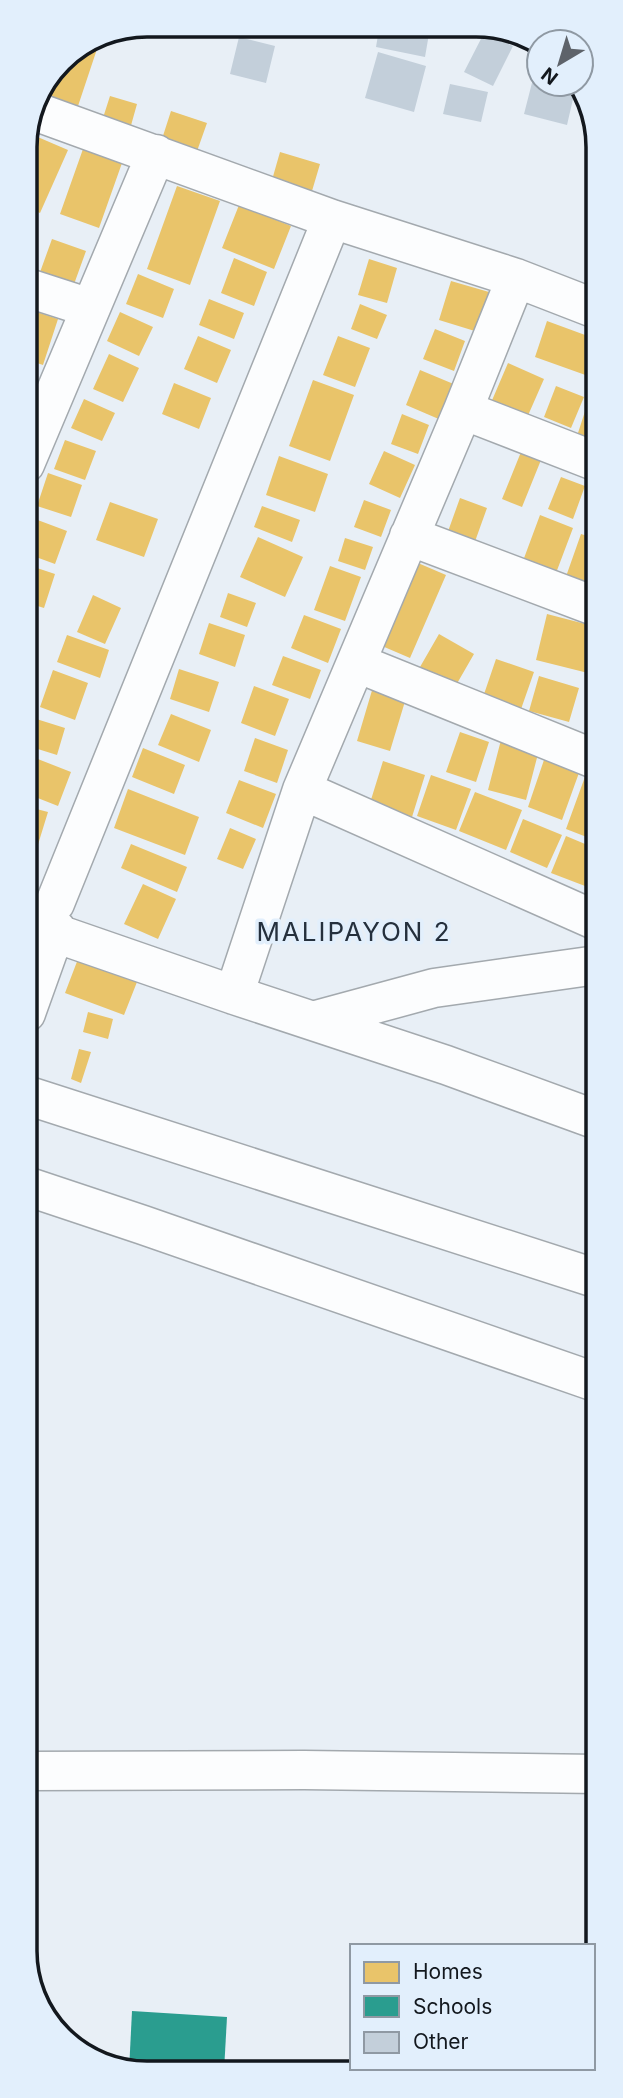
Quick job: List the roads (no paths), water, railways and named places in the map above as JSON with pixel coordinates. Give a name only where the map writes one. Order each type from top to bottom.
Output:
[{"type":"street","points":[[42,114],[332,219],[516,278],[586,305]]},
{"type":"street","points":[[37,428],[156,154]]},
{"type":"street","points":[[37,946],[40,928],[332,219]]},
{"type":"street","points":[[234,995],[302,790],[516,278]]},
{"type":"street","points":[[37,291],[90,308]]},
{"type":"street","points":[[463,410],[586,458]]},
{"type":"street","points":[[409,536],[586,603]]},
{"type":"street","points":[[357,663],[586,756]]},
{"type":"street","points":[[302,790],[586,916]]},
{"type":"street","points":[[40,928],[234,995],[316,1020],[586,1116]]},
{"type":"street","points":[[316,1020],[434,988],[586,967]]},
{"type":"street","points":[[37,1099],[586,1275]]},
{"type":"street","points":[[37,1171],[586,1359]]},
{"type":"street","points":[[37,1190],[586,1379]]},
{"type":"street","points":[[37,1771],[304,1770],[586,1774]]},
{"type":"district","name":"MALIPAYON 2","points":[[354,931]]}]
